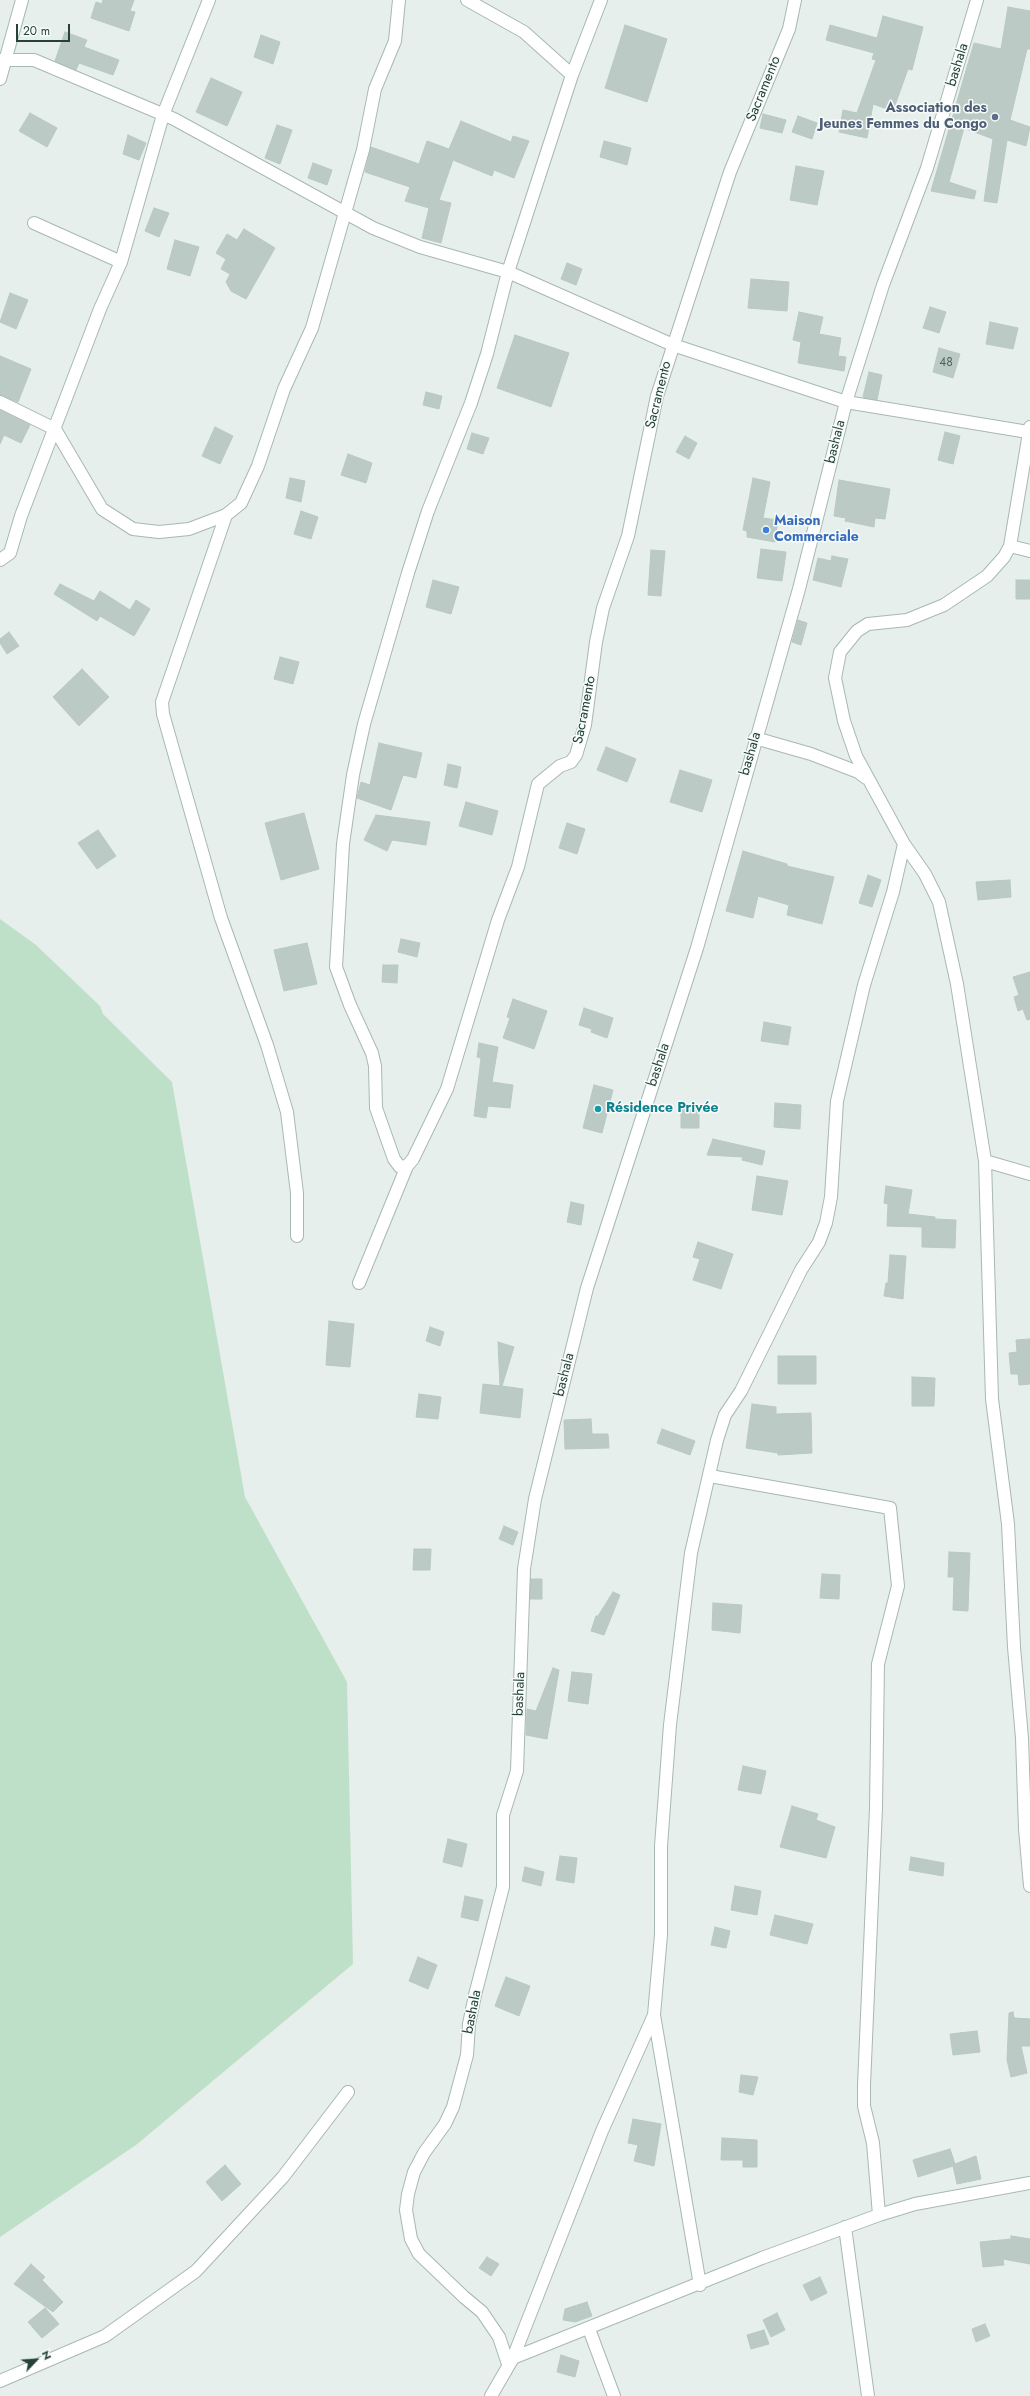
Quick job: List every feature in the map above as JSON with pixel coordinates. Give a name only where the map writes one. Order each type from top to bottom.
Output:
[{"type":"street","points":[[0,79],[3,59],[22,0]]},
{"type":"street","points":[[0,560],[10,553],[21,516],[100,309],[121,262],[163,115],[209,0]]},
{"type":"street","points":[[0,402],[55,429],[102,509],[133,529],[159,532],[189,529],[226,515],[241,502],[258,466],[284,389],[312,328],[363,150],[375,89],[395,41],[399,0]]},
{"type":"street","points":[[467,0],[524,32],[572,75]]},
{"type":"street","points":[[407,1166],[400,1167],[394,1159],[376,1108],[375,1066],[372,1053],[350,1004],[336,967],[343,844],[353,775],[377,678],[428,511],[471,403],[487,354],[508,272],[572,75],[601,0]]},
{"type":"street","name":"Sacramento","points":[[407,1166],[413,1159],[436,1115],[451,1078],[498,920],[518,868],[538,784],[560,766],[571,762],[576,756],[585,725],[596,642],[603,608],[628,536],[657,396],[730,172],[790,29],[795,0]]},
{"type":"street","name":"bashala","points":[[510,2361],[499,2337],[482,2312],[458,2292],[419,2254],[410,2239],[406,2210],[408,2194],[414,2172],[424,2153],[445,2124],[457,2092],[467,2054],[469,2024],[475,1995],[503,1887],[503,1815],[517,1772],[524,1569],[535,1499],[587,1288],[697,948],[755,738],[799,589],[846,402],[883,284],[927,168],[977,0]]},
{"type":"street","points":[[3,59],[34,60],[163,115],[346,212],[373,228],[420,247],[508,272],[673,345],[846,402],[1029,429],[1010,546],[1004,557],[987,576],[944,605],[907,620],[868,624],[857,631],[840,652],[835,678],[844,721],[856,756],[904,844],[925,874],[939,902],[957,984],[985,1161],[992,1399],[1008,1524],[1014,1647],[1030,1886]]},
{"type":"street","points":[[34,223],[121,262]]},
{"type":"street","points":[[226,515],[165,690],[162,702],[163,714],[221,918],[267,1045],[287,1112],[297,1193],[297,1236]]},
{"type":"street","points":[[1010,546],[1030,551]]},
{"type":"street","points":[[755,738],[811,754],[858,772],[867,778]]},
{"type":"street","points":[[700,2285],[654,2015],[661,1935],[661,1846],[670,1725],[691,1553],[710,1476],[717,1440],[725,1415],[741,1391],[801,1270],[819,1242],[826,1223],[831,1197],[837,1101],[864,985],[892,892],[904,844]]},
{"type":"street","points":[[985,1161],[1030,1174]]},
{"type":"street","points":[[359,1284],[407,1166]]},
{"type":"street","points":[[710,1476],[890,1508],[898,1586],[878,1664],[876,1808],[864,2085],[864,2106],[873,2143],[879,2215]]},
{"type":"street","points":[[491,2396],[510,2361],[602,2131],[654,2015]]},
{"type":"street","points":[[0,2381],[105,2336],[196,2271],[283,2177],[348,2092]]},
{"type":"street","points":[[510,2361],[845,2227],[879,2215],[915,2204],[1030,2183]]},
{"type":"street","points":[[845,2227],[868,2396]]},
{"type":"street","points":[[589,2329],[614,2396]]},
{"type":"green space","points":[[0,919],[36,945],[100,1006],[103,1014],[172,1082],[245,1497],[347,1682],[353,1964],[136,2145],[0,2237]]},
{"type":"building","points":[[103,0],[134,0],[130,11],[135,12],[129,31],[91,18],[96,2],[102,4]]},
{"type":"building","points":[[1008,7],[1030,11],[1030,49],[1027,49],[1010,120],[1030,127],[1026,146],[1007,140],[997,203],[984,201],[993,139],[964,128],[949,182],[976,191],[974,199],[931,191],[974,43],[1001,49]]},
{"type":"building","points":[[883,16],[923,27],[912,70],[908,69],[893,111],[873,104],[867,138],[839,132],[843,110],[857,113],[876,60],[872,59],[874,53],[826,40],[830,25],[877,38]]},
{"type":"building","points":[[625,25],[667,39],[647,102],[605,88]]},
{"type":"building","points":[[65,32],[87,40],[84,47],[119,60],[113,75],[79,63],[76,70],[55,61]]},
{"type":"building","points":[[261,35],[280,42],[273,64],[254,57]]},
{"type":"building","points":[[211,78],[242,92],[227,126],[196,112]]},
{"type":"building","points":[[30,113],[57,128],[47,147],[19,131]]},
{"type":"building","points":[[763,114],[786,120],[782,133],[760,128]]},
{"type":"building","points":[[798,116],[817,123],[812,139],[792,132]]},
{"type":"building","points":[[461,121],[511,142],[513,136],[529,141],[514,178],[494,170],[492,176],[453,160],[439,200],[451,203],[441,243],[422,238],[429,208],[405,201],[410,187],[365,172],[371,147],[419,164],[427,141],[449,149]]},
{"type":"building","points":[[277,125],[292,130],[280,164],[265,158]]},
{"type":"building","points":[[128,135],[146,143],[139,160],[123,154]]},
{"type":"building","points":[[604,141],[631,148],[627,165],[600,157]]},
{"type":"building","points":[[313,163],[332,170],[327,185],[308,178]]},
{"type":"building","points":[[796,166],[824,171],[817,205],[790,200]]},
{"type":"building","points":[[154,208],[169,213],[159,237],[145,231]]},
{"type":"building","points":[[244,229],[275,248],[246,299],[231,291],[226,282],[230,274],[221,269],[226,259],[216,253],[227,234],[237,240]]},
{"type":"building","points":[[175,240],[199,247],[190,276],[167,269]]},
{"type":"building","points":[[567,263],[582,269],[576,285],[561,279]]},
{"type":"building","points":[[751,279],[789,282],[787,311],[748,308]]},
{"type":"building","points":[[10,293],[28,300],[16,329],[0,322]]},
{"type":"building","points":[[930,307],[946,312],[939,333],[923,328]]},
{"type":"building","points":[[799,312],[823,317],[819,334],[841,338],[838,356],[846,357],[844,371],[798,363],[801,342],[793,340]]},
{"type":"building","points":[[990,322],[1018,328],[1013,349],[986,344]]},
{"type":"building","points":[[515,335],[569,353],[551,407],[497,388]]},
{"type":"building","points":[[939,348],[960,354],[953,378],[933,372]]},
{"type":"building","points":[[0,356],[31,369],[18,402],[0,395]]},
{"type":"building","points":[[869,372],[882,375],[877,400],[863,397]]},
{"type":"building","points":[[426,392],[442,396],[439,409],[423,405]]},
{"type":"building","points":[[0,410],[30,425],[21,443],[4,435],[0,444]]},
{"type":"building","points":[[215,427],[233,436],[220,464],[202,456]]},
{"type":"building","points":[[945,432],[960,436],[953,464],[938,460]]},
{"type":"building","points":[[472,433],[489,438],[483,454],[467,449]]},
{"type":"building","points":[[685,436],[697,443],[689,459],[676,452]]},
{"type":"building","points":[[348,454],[372,463],[366,483],[341,475]]},
{"type":"building","points":[[290,478],[305,481],[301,502],[286,498]]},
{"type":"building","points":[[753,478],[770,482],[763,518],[778,520],[775,542],[747,537],[747,531],[743,530]]},
{"type":"building","points":[[839,480],[890,489],[885,519],[875,518],[874,527],[845,521],[846,518],[834,516]]},
{"type":"building","points":[[301,511],[318,517],[311,539],[294,534]]},
{"type":"building","points":[[761,549],[786,552],[782,581],[757,578]]},
{"type":"building","points":[[651,550],[665,551],[661,596],[648,595]]},
{"type":"building","points":[[832,556],[848,559],[841,587],[813,580],[818,558],[831,561]]},
{"type":"building","points":[[433,580],[459,587],[451,614],[426,607]]},
{"type":"building","points":[[1016,580],[1030,580],[1030,599],[1016,599]]},
{"type":"building","points":[[60,584],[94,601],[100,591],[130,610],[136,600],[150,609],[134,636],[100,616],[97,621],[54,594]]},
{"type":"building","points":[[798,620],[807,623],[801,645],[792,642]]},
{"type":"building","points":[[9,632],[19,646],[7,654],[0,643],[0,639]]},
{"type":"building","points":[[280,657],[299,662],[293,684],[274,679]]},
{"type":"building","points":[[82,669],[109,697],[79,726],[53,697]]},
{"type":"building","points":[[379,743],[422,753],[416,778],[403,775],[391,810],[357,798],[361,782],[370,785]]},
{"type":"building","points":[[606,747],[636,759],[627,782],[597,770]]},
{"type":"building","points":[[448,764],[461,767],[457,788],[444,785]]},
{"type":"building","points":[[680,770],[712,780],[702,812],[670,802]]},
{"type":"building","points":[[466,802],[498,811],[492,835],[459,826]]},
{"type":"building","points":[[304,813],[319,869],[281,880],[265,823]]},
{"type":"building","points":[[376,815],[430,822],[426,845],[392,840],[387,851],[364,840]]},
{"type":"building","points":[[567,823],[585,829],[577,854],[559,848]]},
{"type":"building","points":[[98,830],[116,856],[97,869],[78,843]]},
{"type":"building","points":[[743,851],[787,864],[787,866],[834,877],[822,924],[787,915],[789,905],[758,896],[753,918],[726,911]]},
{"type":"building","points":[[868,875],[881,880],[872,907],[859,903]]},
{"type":"building","points":[[1010,880],[1011,897],[978,900],[976,882]]},
{"type":"building","points":[[401,939],[420,943],[417,957],[398,952]]},
{"type":"building","points":[[307,943],[317,984],[284,991],[274,950]]},
{"type":"building","points":[[383,965],[398,965],[397,983],[382,982]]},
{"type":"building","points":[[1030,972],[1030,1019],[1027,1020],[1023,1009],[1018,1011],[1014,997],[1019,995],[1013,977]]},
{"type":"building","points":[[513,999],[547,1011],[534,1049],[503,1038],[510,1018],[507,1017]]},
{"type":"building","points":[[584,1008],[613,1018],[607,1038],[591,1032],[592,1029],[579,1025]]},
{"type":"building","points":[[764,1022],[791,1027],[788,1045],[761,1041]]},
{"type":"building","points":[[479,1043],[498,1047],[492,1082],[513,1085],[510,1108],[488,1106],[486,1118],[474,1116],[481,1058],[477,1057]]},
{"type":"building","name":"Résidence Privée","points":[[594,1085],[613,1090],[602,1133],[583,1128]]},
{"type":"building","points":[[775,1103],[801,1105],[800,1129],[774,1127]]},
{"type":"building","points":[[681,1105],[699,1105],[699,1128],[681,1128]]},
{"type":"building","points":[[713,1139],[765,1151],[762,1165],[742,1160],[743,1157],[707,1155]]},
{"type":"building","points":[[757,1176],[788,1181],[782,1215],[752,1210]]},
{"type":"building","points":[[886,1186],[912,1190],[908,1214],[935,1217],[935,1219],[956,1220],[955,1248],[922,1247],[922,1227],[887,1226],[888,1204],[884,1203]]},
{"type":"building","points":[[571,1202],[584,1205],[581,1225],[567,1222]]},
{"type":"building","points":[[698,1242],[733,1254],[721,1289],[693,1280],[700,1259],[693,1257]]},
{"type":"building","points":[[890,1255],[906,1256],[903,1299],[884,1296],[886,1283],[888,1283]]},
{"type":"building","points":[[329,1321],[354,1324],[350,1367],[326,1365]]},
{"type":"building","points":[[430,1327],[444,1332],[440,1346],[426,1341]]},
{"type":"building","points":[[1030,1339],[1030,1384],[1019,1385],[1018,1374],[1011,1374],[1009,1353],[1017,1352],[1016,1340]]},
{"type":"building","points":[[498,1342],[514,1347],[502,1386],[523,1389],[520,1418],[480,1413],[483,1384],[500,1386]]},
{"type":"building","points":[[778,1356],[816,1356],[816,1384],[778,1384]]},
{"type":"building","points":[[912,1377],[935,1378],[934,1406],[912,1406]]},
{"type":"building","points":[[419,1394],[441,1397],[438,1419],[416,1417]]},
{"type":"building","points":[[752,1404],[776,1407],[776,1414],[811,1413],[812,1453],[778,1455],[778,1453],[746,1448]]},
{"type":"building","points":[[591,1419],[592,1434],[608,1434],[609,1448],[565,1449],[564,1420]]},
{"type":"building","points":[[662,1429],[695,1441],[690,1455],[657,1443]]},
{"type":"building","points":[[504,1526],[518,1532],[513,1545],[499,1539]]},
{"type":"building","points":[[414,1549],[431,1549],[430,1570],[413,1570]]},
{"type":"building","points":[[949,1552],[970,1553],[968,1611],[953,1610],[954,1577],[948,1577]]},
{"type":"building","points":[[822,1574],[840,1575],[839,1599],[820,1598]]},
{"type":"building","points":[[531,1579],[542,1579],[542,1599],[530,1599]]},
{"type":"building","points":[[613,1592],[620,1595],[604,1635],[591,1631],[596,1616],[598,1616]]},
{"type":"building","points":[[713,1603],[742,1605],[740,1633],[712,1630]]},
{"type":"building","points":[[553,1668],[559,1670],[547,1739],[526,1735],[527,1709],[536,1711]]},
{"type":"building","points":[[572,1672],[592,1674],[588,1704],[568,1701]]},
{"type":"building","points":[[743,1766],[766,1771],[761,1794],[738,1790]]},
{"type":"building","points":[[792,1806],[818,1814],[816,1820],[835,1827],[826,1858],[780,1847]]},
{"type":"building","points":[[448,1839],[467,1844],[462,1867],[443,1862]]},
{"type":"building","points":[[560,1856],[577,1858],[574,1883],[556,1880]]},
{"type":"building","points":[[911,1857],[944,1863],[943,1876],[909,1870]]},
{"type":"building","points":[[525,1867],[544,1872],[541,1886],[522,1881]]},
{"type":"building","points":[[735,1886],[761,1891],[757,1915],[731,1910]]},
{"type":"building","points":[[465,1896],[483,1900],[478,1921],[461,1917]]},
{"type":"building","points":[[775,1915],[813,1924],[807,1944],[770,1935]]},
{"type":"building","points":[[715,1927],[730,1931],[726,1948],[711,1945]]},
{"type":"building","points":[[418,1957],[437,1965],[428,1989],[409,1981]]},
{"type":"building","points":[[506,1977],[530,1986],[519,2016],[495,2006]]},
{"type":"building","points":[[1013,2012],[1014,2018],[1030,2019],[1030,2046],[1021,2046],[1027,2073],[1011,2077],[1007,2060],[1009,2013]]},
{"type":"building","points":[[977,2031],[980,2052],[953,2055],[950,2034]]},
{"type":"building","points":[[741,2075],[758,2077],[753,2095],[739,2092]]},
{"type":"building","points":[[633,2119],[661,2124],[654,2166],[634,2161],[638,2145],[628,2143]]},
{"type":"building","points":[[722,2138],[757,2140],[757,2167],[743,2167],[743,2160],[721,2160]]},
{"type":"building","points":[[950,2149],[955,2164],[976,2156],[981,2179],[957,2184],[953,2166],[918,2177],[913,2160]]},
{"type":"building","points":[[225,2165],[241,2184],[222,2201],[206,2182]]},
{"type":"building","points":[[1011,2236],[1030,2239],[1030,2264],[1003,2259],[1004,2265],[983,2267],[980,2242],[1011,2239]]},
{"type":"building","points":[[487,2257],[499,2264],[491,2276],[479,2268]]},
{"type":"building","points":[[31,2264],[45,2277],[42,2280],[63,2302],[53,2312],[14,2284]]},
{"type":"building","points":[[820,2277],[827,2293],[811,2301],[803,2285]]},
{"type":"building","points":[[587,2302],[592,2316],[575,2322],[563,2320],[565,2309]]},
{"type":"building","points":[[45,2308],[59,2324],[42,2338],[28,2322]]},
{"type":"building","points":[[777,2313],[785,2330],[771,2337],[763,2320]]},
{"type":"building","points":[[985,2324],[990,2336],[976,2342],[972,2329]]},
{"type":"building","points":[[764,2330],[769,2344],[751,2349],[747,2335]]},
{"type":"building","points":[[561,2355],[579,2361],[575,2377],[557,2372]]},
{"type":"place","name":"Association des Jeunes Femmes du Congo","points":[[995,117]]},
{"type":"place","name":"Maison Commerciale","points":[[766,530]]},
{"type":"place","name":"Résidence Privée","points":[[598,1109]]}]
